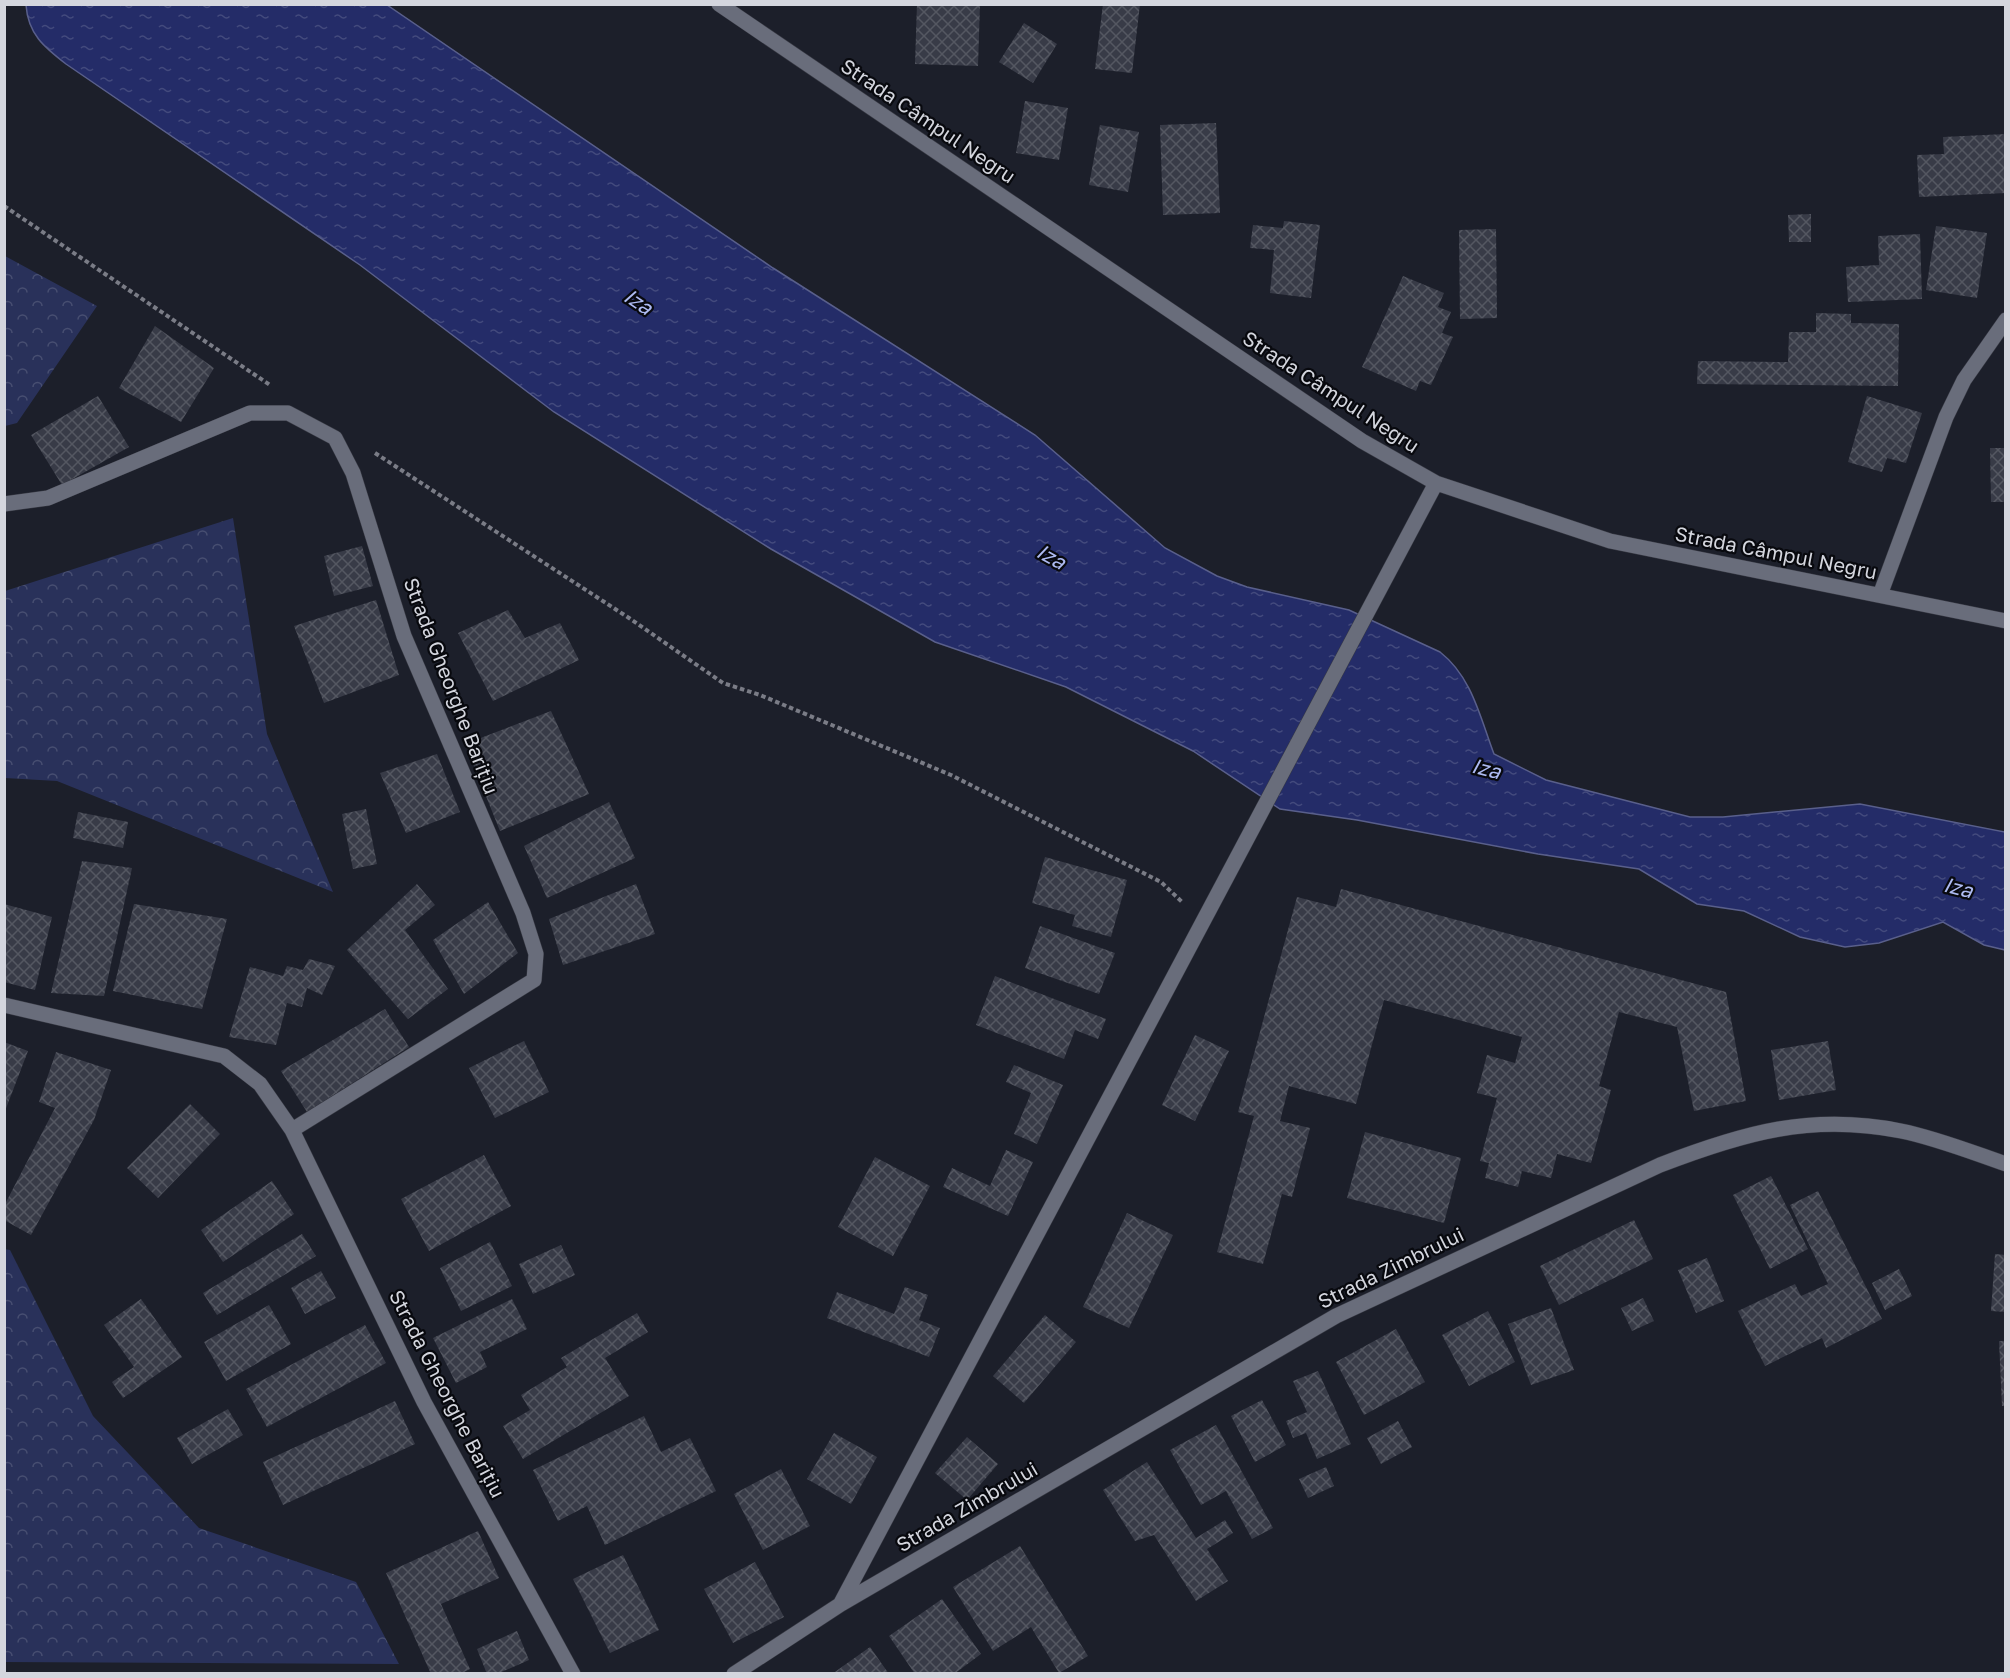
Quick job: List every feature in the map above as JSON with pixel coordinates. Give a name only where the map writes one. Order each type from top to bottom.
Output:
[{"type":"street","name":"Strada Câmpul Negru","points":[[719,4],[1362,441],[1436,483],[1610,542],[2006,621]]},
{"type":"street","points":[[1880,595],[1946,417],[1964,380],[2006,320]]},
{"type":"street","name":"Strada Gheorghe Barițiu","points":[[4,504],[48,498],[250,413],[288,413],[335,438],[354,473],[404,636],[474,805],[523,913],[536,954],[534,980],[292,1130]]},
{"type":"street","name":"Strada Zimbrului","points":[[841,1604],[1436,483]]},
{"type":"street","name":"Strada Gheorghe Barițiu","points":[[4,1005],[224,1056],[260,1084],[292,1130],[424,1402],[573,1674]]},
{"type":"street","name":"Strada Zimbrului","points":[[734,1674],[841,1604],[1336,1316],[1660,1165],[1715,1144],[1789,1126],[1854,1125],[1901,1131],[2006,1164]]},
{"type":"path","points":[[4,206],[277,389]]},
{"type":"path","points":[[367,448],[629,618],[723,683],[760,695],[951,776],[1161,882],[1183,903],[1199,928]]},
{"type":"green space","points":[[5,256],[97,306],[17,423],[5,426]]},
{"type":"green space","points":[[233,518],[267,734],[333,892],[57,781],[5,778],[5,591]]},
{"type":"green space","points":[[4,1249],[10,1250],[93,1416],[199,1528],[356,1582],[399,1664],[5,1662]]},
{"type":"water","name":"Iza","points":[[26,5],[387,5],[773,268],[1035,435],[1165,548],[1217,576],[1247,587],[1349,610],[1440,652],[1460,673],[1474,698],[1494,754],[1546,780],[1690,817],[1723,817],[1860,804],[2005,832],[2005,950],[1984,945],[1943,922],[1879,943],[1845,947],[1800,937],[1744,911],[1697,904],[1639,869],[1538,854],[1357,820],[1280,809],[1193,751],[1066,687],[935,642],[771,549],[554,412],[360,265],[66,64],[38,39],[30,24]]},
{"type":"building","points":[[917,4],[980,4],[978,66],[915,64]]},
{"type":"building","points":[[1103,4],[1140,4],[1132,73],[1095,69]]},
{"type":"building","points":[[1024,23],[1057,44],[1033,83],[999,62]]},
{"type":"building","points":[[1025,101],[1068,108],[1059,160],[1016,153]]},
{"type":"building","points":[[1216,123],[1220,213],[1163,215],[1160,125]]},
{"type":"building","points":[[1100,125],[1139,132],[1128,192],[1089,185]]},
{"type":"building","points":[[2006,134],[2006,193],[1919,197],[1917,155],[1944,154],[1943,137]]},
{"type":"building","points":[[1811,214],[1811,242],[1789,242],[1788,215]]},
{"type":"building","points":[[1284,221],[1320,225],[1311,298],[1270,293],[1274,250],[1250,248],[1253,225],[1283,228]]},
{"type":"building","points":[[1936,226],[1987,233],[1977,298],[1926,290]]},
{"type":"building","points":[[1496,229],[1497,318],[1460,319],[1459,230]]},
{"type":"building","points":[[1920,234],[1922,299],[1848,302],[1846,267],[1879,265],[1878,236]]},
{"type":"building","points":[[1403,276],[1444,293],[1438,307],[1451,312],[1442,333],[1453,337],[1431,385],[1420,381],[1416,391],[1362,367]]},
{"type":"building","points":[[1816,313],[1851,314],[1851,323],[1899,324],[1898,386],[1697,384],[1698,361],[1788,362],[1789,332],[1816,332]]},
{"type":"building","points":[[155,326],[214,368],[181,422],[119,388]]},
{"type":"building","points":[[98,396],[129,447],[62,485],[31,435]]},
{"type":"building","points":[[1867,396],[1922,413],[1906,463],[1887,458],[1882,472],[1848,462]]},
{"type":"building","points":[[1990,448],[2006,448],[2006,502],[1991,502]]},
{"type":"building","points":[[362,546],[373,586],[334,596],[324,556]]},
{"type":"building","points":[[376,600],[399,675],[324,703],[294,626]]},
{"type":"building","points":[[508,610],[525,638],[560,623],[579,660],[493,701],[458,633]]},
{"type":"building","points":[[551,711],[589,794],[500,831],[465,744]]},
{"type":"building","points":[[437,754],[460,812],[406,833],[380,773]]},
{"type":"building","points":[[609,802],[635,858],[547,898],[524,846]]},
{"type":"building","points":[[366,809],[377,864],[353,869],[342,814]]},
{"type":"building","points":[[78,812],[128,822],[123,848],[73,838]]},
{"type":"building","points":[[1045,857],[1127,880],[1111,937],[1072,926],[1075,915],[1032,903]]},
{"type":"building","points":[[82,861],[132,868],[104,996],[51,993]]},
{"type":"building","points":[[417,884],[435,905],[405,930],[448,989],[408,1019],[347,950]]},
{"type":"building","points":[[636,884],[655,934],[563,965],[549,919]]},
{"type":"building","points":[[1341,889],[1726,992],[1746,1101],[1694,1111],[1677,1027],[1619,1012],[1599,1086],[1611,1090],[1591,1163],[1557,1154],[1551,1178],[1522,1171],[1518,1187],[1485,1178],[1489,1163],[1480,1161],[1497,1098],[1477,1093],[1487,1055],[1515,1063],[1522,1037],[1384,1000],[1356,1104],[1289,1086],[1280,1121],[1310,1128],[1292,1197],[1282,1194],[1263,1264],[1217,1252],[1254,1116],[1238,1112],[1297,897],[1336,907]]},
{"type":"building","points":[[488,902],[518,953],[464,994],[433,940]]},
{"type":"building","points":[[4,904],[52,917],[35,990],[4,982]]},
{"type":"building","points":[[134,904],[227,919],[202,1009],[113,991]]},
{"type":"building","points":[[1040,926],[1115,953],[1099,994],[1025,968]]},
{"type":"building","points":[[309,959],[335,966],[322,995],[307,988],[302,1007],[287,1003],[276,1045],[229,1037],[250,967],[283,976],[287,966],[303,970]]},
{"type":"building","points":[[995,976],[1106,1019],[1098,1039],[1075,1030],[1064,1059],[976,1025]]},
{"type":"building","points":[[385,1009],[409,1047],[307,1112],[281,1071]]},
{"type":"building","points":[[1195,1035],[1229,1051],[1195,1121],[1162,1105]]},
{"type":"building","points":[[524,1041],[549,1092],[495,1118],[469,1068]]},
{"type":"building","points":[[1828,1041],[1836,1090],[1779,1100],[1771,1050]]},
{"type":"building","points":[[4,1042],[28,1051],[5,1111],[4,1111]]},
{"type":"building","points":[[56,1052],[111,1070],[94,1120],[31,1235],[4,1220],[4,1206],[55,1108],[39,1102]]},
{"type":"building","points":[[1014,1065],[1063,1085],[1037,1144],[1014,1134],[1031,1093],[1006,1082]]},
{"type":"building","points":[[190,1104],[220,1134],[158,1198],[127,1168]]},
{"type":"building","points":[[1365,1132],[1461,1158],[1444,1223],[1347,1198]]},
{"type":"building","points":[[1006,1150],[1033,1162],[1008,1216],[943,1187],[952,1168],[990,1186]]},
{"type":"building","points":[[484,1155],[511,1206],[429,1251],[401,1199]]},
{"type":"building","points":[[875,1157],[930,1186],[893,1256],[838,1227]]},
{"type":"building","points":[[1771,1176],[1808,1249],[1770,1269],[1733,1195]]},
{"type":"building","points":[[272,1181],[294,1214],[223,1262],[201,1230]]},
{"type":"building","points":[[1818,1191],[1882,1319],[1826,1348],[1822,1338],[1765,1366],[1738,1311],[1795,1284],[1801,1296],[1828,1284],[1790,1205]]},
{"type":"building","points":[[1127,1213],[1173,1235],[1129,1328],[1083,1307]]},
{"type":"building","points":[[1634,1220],[1653,1259],[1559,1305],[1540,1266]]},
{"type":"building","points":[[302,1234],[316,1256],[217,1315],[203,1293]]},
{"type":"building","points":[[490,1242],[512,1286],[461,1311],[440,1268]]},
{"type":"building","points":[[561,1245],[575,1275],[533,1294],[519,1264]]},
{"type":"building","points":[[1995,1254],[2006,1255],[2006,1312],[1991,1311]]},
{"type":"building","points":[[1707,1258],[1724,1301],[1696,1313],[1678,1270]]},
{"type":"building","points":[[1899,1269],[1912,1296],[1885,1310],[1872,1283]]},
{"type":"building","points":[[321,1271],[336,1298],[305,1314],[291,1288]]},
{"type":"building","points":[[905,1287],[928,1295],[919,1320],[940,1328],[929,1357],[827,1318],[837,1292],[894,1314]]},
{"type":"building","points":[[1643,1298],[1654,1321],[1632,1331],[1621,1308]]},
{"type":"building","points":[[141,1299],[182,1357],[123,1398],[112,1382],[134,1367],[104,1325]]},
{"type":"building","points":[[512,1299],[527,1329],[480,1352],[487,1367],[456,1383],[433,1338]]},
{"type":"building","points":[[269,1305],[291,1344],[226,1381],[204,1342]]},
{"type":"building","points":[[1551,1308],[1574,1370],[1531,1385],[1508,1324]]},
{"type":"building","points":[[1488,1311],[1515,1362],[1469,1386],[1442,1335]]},
{"type":"building","points":[[637,1313],[648,1332],[605,1358],[629,1396],[523,1459],[503,1426],[530,1410],[521,1395],[567,1367],[561,1358]]},
{"type":"building","points":[[1045,1315],[1076,1342],[1024,1403],[993,1376]]},
{"type":"building","points":[[365,1325],[386,1363],[267,1427],[246,1389]]},
{"type":"building","points":[[1396,1329],[1425,1382],[1364,1415],[1336,1362]]},
{"type":"building","points":[[1999,1341],[2006,1341],[2006,1406],[2002,1406]]},
{"type":"building","points":[[1318,1371],[1351,1444],[1317,1459],[1306,1433],[1293,1438],[1286,1421],[1307,1412],[1293,1381]]},
{"type":"building","points":[[1262,1400],[1286,1445],[1255,1462],[1231,1416]]},
{"type":"building","points":[[395,1401],[415,1444],[283,1505],[263,1462]]},
{"type":"building","points":[[228,1409],[243,1435],[192,1464],[177,1438]]},
{"type":"building","points":[[644,1416],[661,1452],[690,1438],[716,1491],[605,1545],[587,1506],[558,1521],[533,1470]]},
{"type":"building","points":[[1398,1421],[1412,1447],[1381,1464],[1367,1438]]},
{"type":"building","points":[[1216,1425],[1273,1528],[1252,1539],[1226,1491],[1201,1505],[1170,1450]]},
{"type":"building","points":[[834,1433],[877,1457],[851,1504],[807,1479]]},
{"type":"building","points":[[967,1437],[998,1464],[967,1500],[935,1473]]},
{"type":"building","points":[[1147,1462],[1196,1538],[1225,1520],[1233,1533],[1207,1549],[1228,1581],[1196,1601],[1154,1535],[1135,1541],[1103,1490]]},
{"type":"building","points":[[1326,1467],[1334,1486],[1308,1498],[1299,1479]]},
{"type":"building","points":[[781,1469],[810,1526],[763,1550],[734,1494]]},
{"type":"building","points":[[478,1531],[499,1578],[441,1604],[470,1669],[460,1674],[431,1674],[386,1573]]},
{"type":"building","points":[[1020,1546],[1088,1656],[1059,1673],[1031,1627],[993,1651],[953,1587]]},
{"type":"building","points":[[623,1555],[659,1630],[610,1653],[573,1579]]},
{"type":"building","points":[[755,1562],[784,1617],[733,1643],[704,1589]]},
{"type":"building","points":[[942,1599],[981,1654],[954,1674],[915,1674],[889,1636]]},
{"type":"building","points":[[517,1631],[529,1660],[497,1674],[487,1674],[477,1649]]},
{"type":"building","points":[[870,1647],[889,1674],[832,1674]]}]
